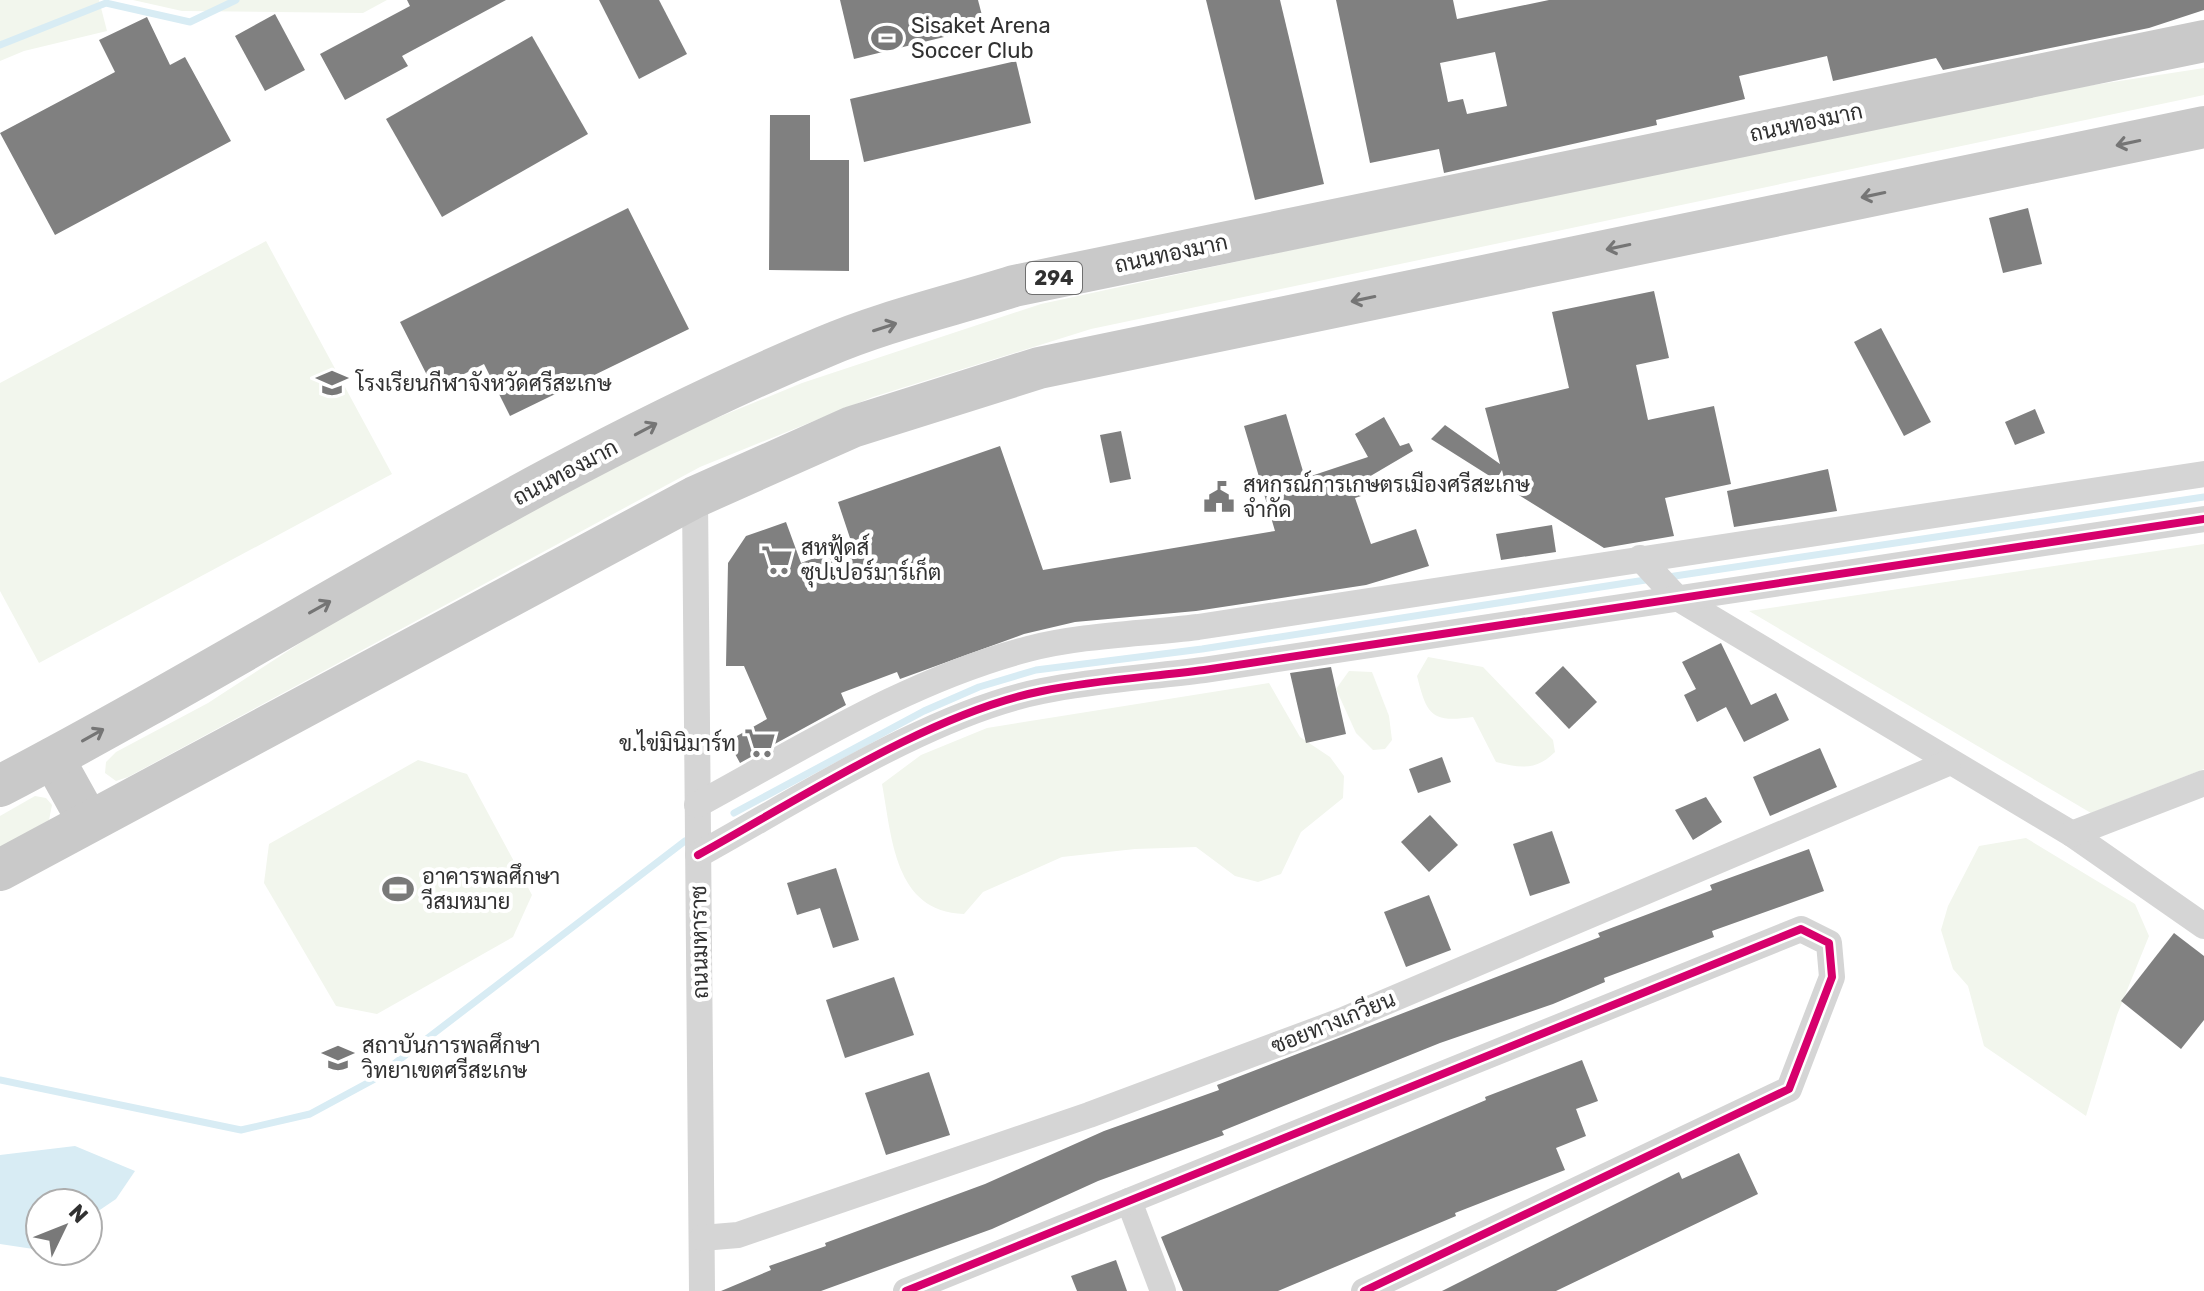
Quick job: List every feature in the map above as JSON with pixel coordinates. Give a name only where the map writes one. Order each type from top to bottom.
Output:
[{"type":"main road","name":"ถนนทองมาก","points":[[0,786],[457,530],[683,410],[827,345],[1014,286],[2204,41]]},
{"type":"main road","points":[[0,870],[695,497],[852,427],[1039,368],[2204,127]]},
{"type":"main road","points":[[53,758],[88,821]]},
{"type":"street","points":[[697,805],[913,690],[964,668],[1031,648],[1198,627],[2204,474]]},
{"type":"street","name":"ถนนมหาราช","points":[[695,497],[702,1291]]},
{"type":"street","points":[[698,855],[932,730],[979,710],[1041,691],[1204,670],[2204,519]]},
{"type":"street","points":[[1640,558],[1676,597],[1948,763],[2072,834],[2204,926]]},
{"type":"street","name":"ซอยทางเกวียน","points":[[702,1238],[738,1235],[1089,1115],[1341,1021],[1948,763]]},
{"type":"street","points":[[2072,834],[2204,783]]},
{"type":"street","points":[[906,1291],[1801,929],[1829,943],[1832,977],[1789,1089],[1364,1291]]},
{"type":"street","points":[[1129,1201],[1163,1291]]},
{"type":"shaded area","points":[[0,0],[99,0],[107,31],[24,51],[0,61]]},
{"type":"shaded area","points":[[133,0],[387,0],[363,13],[182,11]]},
{"type":"shaded area","points":[[2204,68],[2204,95],[1091,329],[873,397],[700,467],[128,777],[116,781],[105,773],[106,762],[116,752],[208,703],[371,597],[673,436],[802,383],[1041,304],[1957,106]]},
{"type":"shaded area","points":[[266,241],[392,474],[39,663],[0,591],[0,383]]},
{"type":"shaded area","points":[[2204,544],[2204,769],[2091,813],[1749,611]]},
{"type":"shaded area","points":[[1428,657],[1483,667],[1553,740],[1555,752],[1534,765],[1513,766],[1496,762],[1473,717],[1448,719],[1439,717],[1428,708],[1417,676]]},
{"type":"shaded area","points":[[1349,671],[1372,672],[1389,716],[1392,740],[1385,749],[1373,750],[1356,733],[1336,689]]},
{"type":"shaded area","points":[[1269,683],[1300,737],[1330,757],[1344,776],[1343,798],[1301,832],[1281,874],[1258,882],[1235,876],[1196,847],[1135,849],[1062,857],[983,892],[964,914],[941,910],[923,900],[900,868],[882,784],[921,755],[987,728]]},
{"type":"shaded area","name":"อาคารพลศึกษา วีสมหมาย","points":[[418,760],[467,774],[532,895],[513,937],[377,1014],[336,1006],[264,883],[269,844]]},
{"type":"shaded area","points":[[35,796],[46,798],[52,805],[49,820],[0,848],[0,816]]},
{"type":"shaded area","points":[[2026,838],[2135,904],[2149,936],[2117,1015],[2086,1116],[1984,1046],[1968,986],[1953,969],[1941,930],[1948,906],[1979,846]]},
{"type":"shaded area","points":[[75,1146],[135,1171],[116,1199],[104,1207],[104,1187],[24,1187],[24,1248],[0,1244],[0,1155]]},
{"type":"building","points":[[407,0],[506,0],[402,56],[408,66],[345,100],[320,54],[410,6]]},
{"type":"building","points":[[599,0],[659,0],[687,54],[639,79]]},
{"type":"building","name":"Sisaket Arena Soccer Club","points":[[840,0],[978,0],[985,27],[854,59]]},
{"type":"building","points":[[1206,0],[1280,0],[1324,184],[1255,200]]},
{"type":"building","points":[[1336,0],[1453,0],[1457,19],[1549,0],[2204,0],[2204,10],[2149,28],[1943,70],[1936,58],[1833,81],[1827,56],[1739,76],[1745,99],[1656,120],[1657,125],[1444,173],[1439,149],[1370,163]],"holes":[[[1495,52],[1507,106],[1467,114],[1463,99],[1448,102],[1440,63]]]},
{"type":"building","points":[[275,14],[305,70],[265,91],[235,36]]},
{"type":"building","points":[[147,17],[170,65],[185,57],[231,141],[55,235],[0,133],[115,72],[99,40]]},
{"type":"building","points":[[532,36],[588,134],[442,217],[386,119]]},
{"type":"building","points":[[1016,61],[1031,123],[864,162],[850,99]]},
{"type":"building","points":[[770,115],[810,115],[810,160],[849,160],[849,271],[769,270]]},
{"type":"building","points":[[628,208],[689,329],[510,416],[484,364],[434,389],[400,322]]},
{"type":"building","points":[[2028,208],[2042,264],[2003,273],[1989,218]]},
{"type":"building","points":[[1654,291],[1669,358],[1636,365],[1648,420],[1714,406],[1731,484],[1665,498],[1674,536],[1604,548],[1506,487],[1502,470],[1496,480],[1431,439],[1445,425],[1500,464],[1485,408],[1569,388],[1552,312]]},
{"type":"building","points":[[1881,328],[1931,422],[1904,436],[1854,342]]},
{"type":"building","points":[[2035,409],[2045,433],[2015,445],[2005,422]]},
{"type":"building","points":[[1286,414],[1305,478],[1368,457],[1355,434],[1384,417],[1400,446],[1409,443],[1413,451],[1362,481],[1367,494],[1355,498],[1371,544],[1416,529],[1429,566],[1366,585],[1196,611],[1075,622],[1024,634],[900,679],[897,672],[841,693],[846,705],[740,763],[728,741],[767,719],[744,666],[726,666],[728,563],[746,536],[786,522],[801,563],[852,544],[838,502],[1000,446],[1043,570],[1275,531],[1244,426]]},
{"type":"building","points":[[1121,431],[1131,479],[1110,483],[1100,435]]},
{"type":"building","points":[[1828,469],[1837,511],[1734,527],[1727,491]]},
{"type":"building","points":[[1552,525],[1556,552],[1501,560],[1496,534]]},
{"type":"building","points":[[1721,643],[1751,705],[1776,693],[1789,720],[1744,742],[1726,707],[1697,722],[1684,695],[1696,689],[1682,662]]},
{"type":"building","points":[[1563,666],[1597,702],[1569,729],[1535,693]]},
{"type":"building","points":[[1331,667],[1346,734],[1306,743],[1290,673]]},
{"type":"building","points":[[1820,748],[1837,787],[1770,816],[1753,777]]},
{"type":"building","points":[[1442,757],[1451,782],[1418,793],[1409,769]]},
{"type":"building","points":[[1706,797],[1722,822],[1693,840],[1675,810]]},
{"type":"building","points":[[1430,815],[1458,845],[1429,872],[1401,842]]},
{"type":"building","points":[[1552,831],[1570,883],[1530,896],[1513,844]]},
{"type":"building","points":[[1809,849],[1824,891],[1712,931],[1714,937],[1604,978],[1605,982],[1553,1004],[1440,1043],[1222,1131],[1224,1135],[1098,1181],[992,1229],[821,1291],[721,1291],[771,1270],[769,1266],[826,1246],[825,1243],[985,1184],[1104,1131],[1219,1090],[1217,1085],[1600,937],[1598,933],[1712,890],[1710,885]]},
{"type":"building","points":[[836,868],[859,940],[833,948],[820,908],[797,915],[787,883]]},
{"type":"building","points":[[1429,895],[1451,950],[1406,967],[1384,912]]},
{"type":"building","points":[[2174,933],[2204,956],[2204,1020],[2181,1049],[2121,1001]]},
{"type":"building","points":[[894,977],[914,1035],[845,1058],[826,1000]]},
{"type":"building","points":[[1582,1060],[1598,1101],[1576,1109],[1586,1136],[1556,1148],[1565,1170],[1455,1213],[1456,1216],[1278,1291],[1183,1291],[1161,1237],[1486,1100],[1485,1097]]},
{"type":"building","points":[[929,1072],[950,1135],[886,1155],[865,1093]]},
{"type":"building","points":[[1739,1153],[1758,1194],[1556,1291],[1442,1291],[1679,1172],[1682,1179]]},
{"type":"building","points":[[1116,1260],[1127,1291],[1077,1291],[1071,1276]]},
{"type":"waterway","points":[[0,45],[106,3],[190,22],[236,0]]},
{"type":"waterway","points":[[1668,577],[2204,497]]},
{"type":"waterway","points":[[734,813],[924,711],[979,687],[1036,670],[1202,649],[1652,579]]},
{"type":"waterway","points":[[0,1080],[241,1130],[310,1114],[373,1080],[685,841]]},
{"type":"cycle path","points":[[698,855],[911,738],[999,702],[1042,691],[1204,670],[2204,519]]},
{"type":"cycle path","points":[[906,1291],[1801,929],[1829,943],[1832,977],[1789,1089],[1364,1291]]},
{"type":"place","name":"Sisaket Arena Soccer Club","points":[[887,38]]},
{"type":"place","name":"โรงเรียนกีฬาจังหวัดศรีสะเกษ","points":[[332,383]]},
{"type":"place","name":"สหกรณ์การเกษตรเมืองศรีสะเกษ จำกัด","points":[[1219,497]]},
{"type":"place","name":"สหฟู้ดส์ ซุปเปอร์มาร์เก็ต","points":[[777,560]]},
{"type":"place","name":"ข.ไข่มินิมาร์ท","points":[[760,743]]},
{"type":"place","name":"อาคารพลศึกษา วีสมหมาย","points":[[398,889]]},
{"type":"place","name":"สถาบันการพลศึกษา วิทยาเขตศรีสะเกษ","points":[[338,1058]]}]
